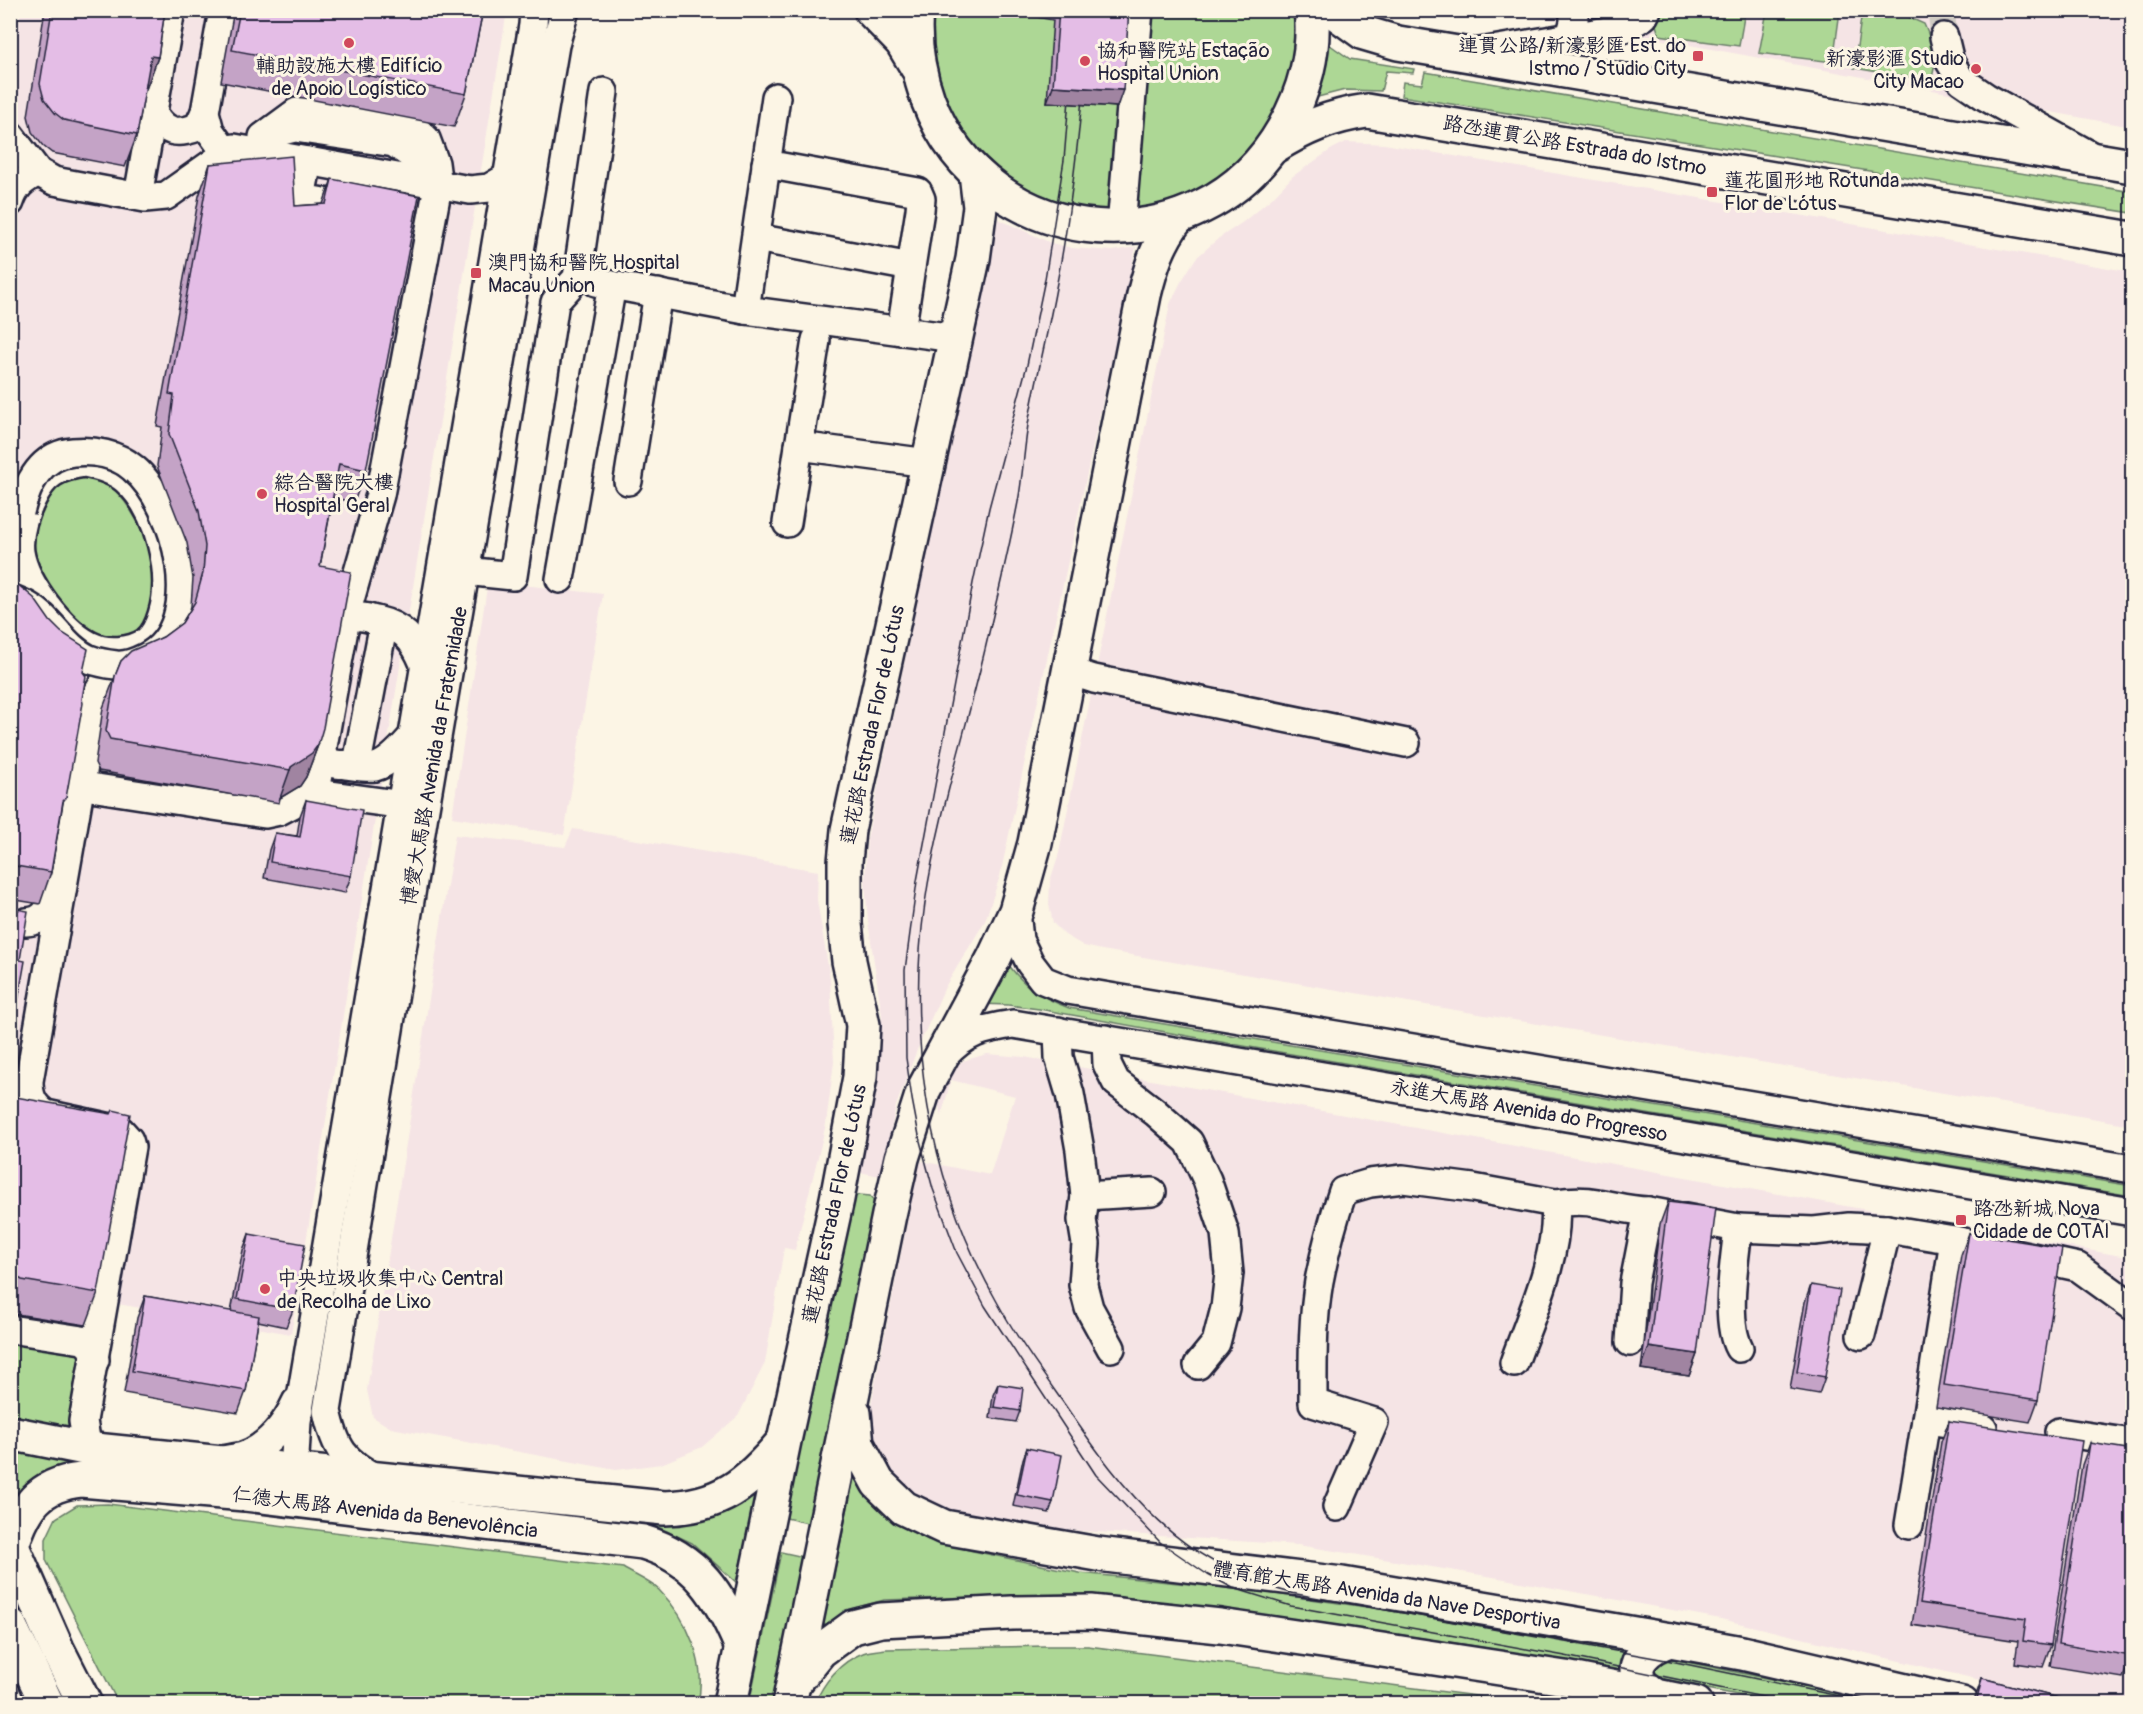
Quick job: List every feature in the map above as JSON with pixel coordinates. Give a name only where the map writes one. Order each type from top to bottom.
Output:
[{"type":"main road","points":[[871,10],[902,42],[918,69],[934,116],[949,140],[976,173],[1005,195],[1037,213],[1071,224],[1107,228],[1143,226],[1178,217],[1214,200],[1246,177],[1273,147],[1297,106],[1310,61],[1311,10]]},
{"type":"main road","points":[[916,10],[918,69]]},
{"type":"main road","points":[[1332,10],[1364,33],[1398,43],[2133,166]]},
{"type":"main road","name":"路氹連貫公路 Estrada do Istmo","points":[[1273,147],[1323,120],[1367,111],[2133,239]]},
{"type":"main road","name":"蓮花路 Estrada Flor de Lótus","points":[[730,1704],[837,1199],[860,1077],[863,1025],[845,933],[844,872],[848,830],[978,231],[980,191],[976,173]]},
{"type":"main road","points":[[791,1694],[889,1215],[903,1158],[921,1101],[938,1063],[994,958],[1016,911],[1035,843],[1144,295],[1158,247],[1178,217]]},
{"type":"main road","points":[[837,1199],[851,1188],[861,1185],[870,1187],[884,1199],[889,1215]]},
{"type":"main road","name":"體育館大馬路 Avenida da Nave Desportiva","points":[[853,1396],[857,1444],[878,1483],[904,1508],[944,1527],[1098,1554],[1342,1584],[1670,1640],[1742,1653],[1880,1693],[1962,1704]]},
{"type":"main road","name":"仁德大馬路 Avenida da Benevolência","points":[[10,1433],[95,1450],[215,1462],[293,1486],[643,1542],[661,1547],[699,1573],[723,1607],[741,1645]]},
{"type":"main road","name":"仁德大馬路 Avenida da Benevolência","points":[[11,1544],[27,1510],[49,1488],[64,1482],[81,1480],[244,1494],[293,1486],[382,1480],[664,1508],[688,1507],[721,1497],[762,1468],[784,1441]]},
{"type":"main road","points":[[11,1544],[57,1649],[85,1704]]},
{"type":"main road","points":[[791,1694],[820,1651],[853,1627],[880,1620],[1012,1612],[1091,1612],[1220,1626],[1344,1644],[1565,1678],[1696,1704]]},
{"type":"main road","points":[[10,1626],[47,1704]]},
{"type":"main road","points":[[1653,1694],[1642,1684],[1638,1669],[1642,1655],[1654,1645],[1670,1640]]},
{"type":"street","points":[[138,196],[171,10]]},
{"type":"street","points":[[153,113],[167,130],[183,132],[198,127],[205,112],[223,10]]},
{"type":"street","name":"博愛大馬路 Avenida da Fraternidade","points":[[293,1486],[297,1421],[302,1387],[413,807],[437,666],[506,178],[534,10]]},
{"type":"street","name":"博愛大馬路 Avenida da Fraternidade","points":[[382,1480],[361,1471],[344,1456],[333,1436],[327,1411],[413,807],[412,737],[437,666],[465,571],[553,57],[565,10]]},
{"type":"street","points":[[1121,227],[1139,10]]},
{"type":"street","points":[[1570,37],[1575,22],[1574,10]]},
{"type":"street","points":[[1467,54],[1625,28],[1644,16],[1647,10]]},
{"type":"street","points":[[1944,37],[1950,62],[1961,80],[1986,97],[2098,160]]},
{"type":"street","points":[[465,571],[513,576],[555,302],[577,278],[604,92]]},
{"type":"street","points":[[745,310],[776,97]]},
{"type":"street","points":[[205,112],[210,131],[230,150],[308,161],[470,190],[489,188],[506,178]]},
{"type":"street","points":[[10,135],[38,172],[54,181],[145,198],[166,196],[230,150],[295,128],[394,143],[413,156],[438,186]]},
{"type":"street","points":[[308,161],[301,198],[408,217]]},
{"type":"street","points":[[766,164],[918,192],[921,199],[920,210],[901,331]]},
{"type":"street","points":[[10,202],[14,190],[24,179],[38,172]]},
{"type":"street","points":[[314,791],[347,614],[380,495],[408,217],[438,186]]},
{"type":"street","points":[[756,238],[911,267]]},
{"type":"street","points":[[577,278],[745,310],[955,338]]},
{"type":"street","points":[[560,579],[612,285]]},
{"type":"street","points":[[628,481],[658,293]]},
{"type":"street","points":[[787,523],[816,340]]},
{"type":"street","points":[[800,446],[928,463]]},
{"type":"street","points":[[16,522],[27,508],[37,488],[55,471],[66,466],[84,463],[113,471],[126,479],[137,492],[161,540],[166,564],[167,591],[158,626],[150,639],[139,646],[121,650],[90,646],[78,637],[36,592],[27,576],[21,554],[16,522],[38,469],[46,462],[69,452],[104,453],[133,467],[148,484],[171,528],[180,567],[182,588],[173,629],[162,646],[152,654],[115,672],[105,680],[96,697],[50,907],[43,917],[33,922],[18,921]]},
{"type":"street","points":[[10,587],[29,594],[50,608]]},
{"type":"street","points":[[10,598],[33,609],[77,652],[89,659],[115,665],[133,664]]},
{"type":"street","points":[[347,614],[391,623],[400,628],[437,666]]},
{"type":"street","points":[[346,765],[356,761],[360,753],[382,633],[381,625],[376,620]]},
{"type":"street","points":[[78,637],[88,660],[89,671],[54,944],[31,1067],[29,1090],[31,1099],[38,1109],[46,1114],[120,1130],[129,1140],[131,1148],[83,1421],[86,1439],[95,1450]]},
{"type":"street","points":[[1069,671],[1094,679],[1406,743]]},
{"type":"street","points":[[323,748],[326,761],[374,767],[398,752],[412,737]]},
{"type":"street","points":[[76,785],[137,789],[257,806],[273,813],[314,791],[413,807]]},
{"type":"street","name":"永進大馬路 Avenida do Progresso","points":[[1016,911],[1019,940],[1030,963],[1043,980],[1068,990],[2126,1164]]},
{"type":"street","points":[[18,921],[39,926],[54,944]]},
{"type":"street","name":"永進大馬路 Avenida do Progresso","points":[[938,1063],[958,1042],[984,1028],[1013,1024],[2133,1212]]},
{"type":"street","points":[[1058,1031],[1059,1057],[1070,1094],[1085,1196],[1082,1220],[1086,1244],[1083,1286],[1089,1308],[1111,1348]]},
{"type":"street","points":[[1106,1039],[1107,1065],[1116,1082],[1189,1142],[1207,1180],[1224,1233],[1228,1273],[1224,1308],[1216,1343],[1198,1365]]},
{"type":"street","points":[[10,1108],[20,1096],[31,1067]]},
{"type":"street","points":[[1337,1508],[1374,1422],[1313,1403],[1313,1346],[1318,1283],[1333,1220],[1343,1191],[1370,1183],[1402,1179],[1473,1188],[1555,1203],[1575,1201],[1597,1203],[1631,1211],[1648,1211],[1738,1228],[1814,1231],[1849,1227],[1887,1229],[1954,1240],[2078,1267],[2133,1305]]},
{"type":"street","points":[[1085,1196],[1152,1192]]},
{"type":"street","points":[[1514,1363],[1553,1249],[1557,1222],[1555,1203]]},
{"type":"street","points":[[1630,1342],[1634,1283],[1648,1211]]},
{"type":"street","points":[[1738,1228],[1732,1327],[1739,1348]]},
{"type":"street","points":[[1862,1335],[1887,1229]]},
{"type":"street","points":[[1909,1525],[1954,1240]]},
{"type":"street","points":[[10,1329],[76,1339],[89,1344],[93,1349],[95,1360]]},
{"type":"street","name":"博愛大馬路 Avenida da Fraternidade","points":[[215,1462],[244,1456],[271,1439],[290,1415],[302,1387]]},
{"type":"street","points":[[1926,1420],[2013,1431]]},
{"type":"street","points":[[2059,1432],[2133,1443]]},
{"type":"shaded area","points":[[21,11],[507,11],[291,1334],[95,1300],[11,1124],[10,70]]},
{"type":"shaded area","name":"新濠影滙 Studio City Macao","points":[[1506,11],[2132,11],[2132,127]]},
{"type":"shaded area","points":[[1346,142],[1384,144],[2132,272],[2132,1125],[1102,950],[1084,946],[1065,935],[1053,923],[1049,904],[1050,881],[1059,853],[1170,304],[1196,258],[1272,198],[1293,176]]},
{"type":"shaded area","points":[[998,219],[1051,243],[1072,248],[1113,251],[1136,247],[1000,876],[985,921],[945,987],[917,1050],[896,1106],[881,1176],[858,1172],[875,1091],[882,1016],[868,921],[865,881],[867,839]]},
{"type":"shaded area","points":[[488,581],[603,594],[564,835],[452,817]]},
{"type":"shaded area","points":[[573,829],[818,871],[817,900],[830,978],[834,1062],[826,1124],[795,1250],[784,1248],[765,1363],[738,1416],[702,1447],[661,1464],[616,1470],[391,1428],[373,1417],[367,1390],[455,835],[565,847]]},
{"type":"shaded area","points":[[987,1054],[1024,1057],[2132,1258],[2132,1703],[2126,1701],[2125,1704],[2078,1703],[1721,1619],[1499,1578],[1298,1545],[1066,1530],[944,1509],[909,1490],[882,1459],[867,1425],[921,1161],[990,1175],[1015,1096],[951,1080],[941,1117],[937,1096],[944,1075],[963,1061]]},
{"type":"green space","points":[[930,11],[1298,11],[1298,53],[1266,138],[1197,197],[1110,217],[1023,193],[976,155],[943,104],[929,45]]},
{"type":"green space","points":[[1663,11],[1745,11],[1739,46],[1659,35],[1656,25]]},
{"type":"green space","points":[[1767,11],[1840,11],[1833,62],[1759,53]]},
{"type":"green space","points":[[1862,11],[1906,16],[1924,24],[1935,59],[1930,81],[1854,68]]},
{"type":"green space","points":[[1323,40],[1350,59],[1414,69],[1413,73],[1386,71],[1381,91],[1345,90],[1314,98]]},
{"type":"green space","points":[[1425,72],[2132,192],[2132,213],[1401,96],[1403,82],[1422,84]]},
{"type":"green space","points":[[88,475],[105,482],[118,494],[131,510],[149,548],[154,569],[153,609],[145,627],[136,636],[98,640],[54,604],[34,561],[33,530],[51,487],[69,478]]},
{"type":"green space","points":[[1006,961],[1019,978],[1033,990],[1069,1008],[2132,1186],[2132,1196],[1232,1044],[1039,1009],[981,1004]]},
{"type":"green space","points":[[870,1196],[874,1206],[812,1524],[786,1518],[850,1202],[853,1197]]},
{"type":"green space","points":[[11,1339],[69,1346],[82,1356],[74,1439],[11,1427]]},
{"type":"green space","points":[[11,1445],[240,1472],[50,1471],[28,1485],[11,1505]]},
{"type":"green space","points":[[854,1478],[873,1502],[896,1522],[928,1540],[973,1551],[1080,1573],[1247,1590],[1486,1624],[1636,1650],[1630,1672],[1308,1621],[1174,1603],[1073,1594],[884,1600],[851,1609],[823,1626]]},
{"type":"green space","points":[[757,1494],[736,1582],[692,1543],[660,1528],[399,1497],[676,1524],[708,1517]]},
{"type":"green space","points":[[108,1504],[623,1568],[659,1590],[679,1614],[693,1642],[697,1657],[700,1673],[698,1703],[118,1703],[46,1560],[46,1539],[56,1518],[77,1505]]},
{"type":"green space","points":[[781,1552],[804,1557],[773,1703],[749,1704]]},
{"type":"green space","points":[[1088,1646],[1531,1703],[815,1703],[828,1680],[840,1667],[869,1651]]},
{"type":"green space","points":[[1662,1657],[1871,1699],[1877,1703],[1778,1703],[1657,1679],[1652,1674],[1653,1662]]},
{"type":"building","points":[[52,10],[165,10],[158,57],[151,56],[137,135],[64,120],[44,99],[40,84]]},
{"type":"building","name":"輔助設施大樓 Edifício de Apoio Logístico","points":[[240,10],[483,10],[466,94],[232,50]]},
{"type":"building","name":"協和醫院站 Estação Hospital Union","points":[[1059,10],[1129,10],[1123,90],[1053,86]]},
{"type":"building","name":"綜合醫院大樓 Hospital Geral","points":[[292,156],[295,206],[326,204],[332,179],[419,196],[366,470],[339,464],[320,566],[351,572],[323,728],[318,745],[312,753],[290,770],[110,739],[106,731],[115,676],[121,661],[131,651],[163,637],[182,623],[195,602],[203,573],[205,546],[199,511],[169,434],[174,395],[169,394],[210,164]]},
{"type":"building","points":[[10,582],[17,584],[34,598],[61,632],[88,649],[83,672],[86,676],[83,703],[51,872],[10,865]]},
{"type":"building","points":[[306,800],[362,810],[351,876],[270,862],[275,833],[300,837]]},
{"type":"building","points":[[10,908],[28,911],[20,960],[25,961],[10,1046]]},
{"type":"building","points":[[10,1096],[111,1114],[113,1110],[130,1114],[98,1293],[22,1280],[10,1271]]},
{"type":"building","points":[[1668,1202],[1716,1208],[1697,1354],[1649,1347]]},
{"type":"building","points":[[1969,1233],[2062,1248],[2038,1400],[1944,1385]]},
{"type":"building","name":"中央垃圾收集中心 Central de Recolha de Lixo","points":[[249,1234],[305,1244],[293,1310],[237,1299]]},
{"type":"building","points":[[1811,1285],[1840,1290],[1825,1377],[1797,1372]]},
{"type":"building","points":[[145,1296],[259,1316],[246,1391],[132,1371]]},
{"type":"building","points":[[998,1384],[1023,1388],[1020,1411],[994,1407]]},
{"type":"building","points":[[1949,1421],[2082,1441],[2051,1645],[2023,1641],[2026,1619],[1920,1603]]},
{"type":"building","points":[[2090,1443],[2133,1450],[2133,1647],[2131,1656],[2058,1644]]},
{"type":"building","points":[[1027,1448],[1062,1455],[1053,1502],[1017,1495]]},
{"type":"building","points":[[1982,1678],[2081,1704],[1976,1704]]},
{"type":"tunnel","points":[[1941,10],[1944,37]]},
{"type":"tram line","points":[[1070,87],[1064,160],[1045,279],[1027,365],[989,508],[973,583],[917,881],[905,970],[906,1058],[912,1099],[933,1189],[957,1253],[985,1306],[1096,1475],[1160,1542],[1208,1575],[1233,1588],[1291,1606],[1565,1656],[1797,1704]]},
{"type":"tram line","points":[[1083,88],[1065,238],[1029,419],[1018,502],[987,641],[937,837],[925,903],[920,954],[921,1056],[928,1107],[939,1157],[954,1206],[973,1254],[1020,1341],[1110,1468],[1159,1522],[1187,1545],[1217,1564],[1252,1580],[1291,1593],[1666,1660],[1877,1704]]},
{"type":"place","name":"輔助設施大樓 Edifício de Apoio Logístico","points":[[349,43]]},
{"type":"place","name":"連貫公路/新濠影匯 Est. do Istmo / Studio City","points":[[1698,56]]},
{"type":"place","name":"協和醫院站 Estação Hospital Union","points":[[1085,61]]},
{"type":"place","name":"新濠影滙 Studio City Macao","points":[[1976,69]]},
{"type":"place","name":"蓮花圓形地 Rotunda Flor de Lótus","points":[[1712,192]]},
{"type":"place","name":"澳門協和醫院 Hospital Macau Union","points":[[476,273]]},
{"type":"place","name":"綜合醫院大樓 Hospital Geral","points":[[262,494]]},
{"type":"place","name":"路氹新城 Nova Cidade de COTAI","points":[[1961,1220]]},
{"type":"place","name":"中央垃圾收集中心 Central de Recolha de Lixo","points":[[265,1289]]}]
